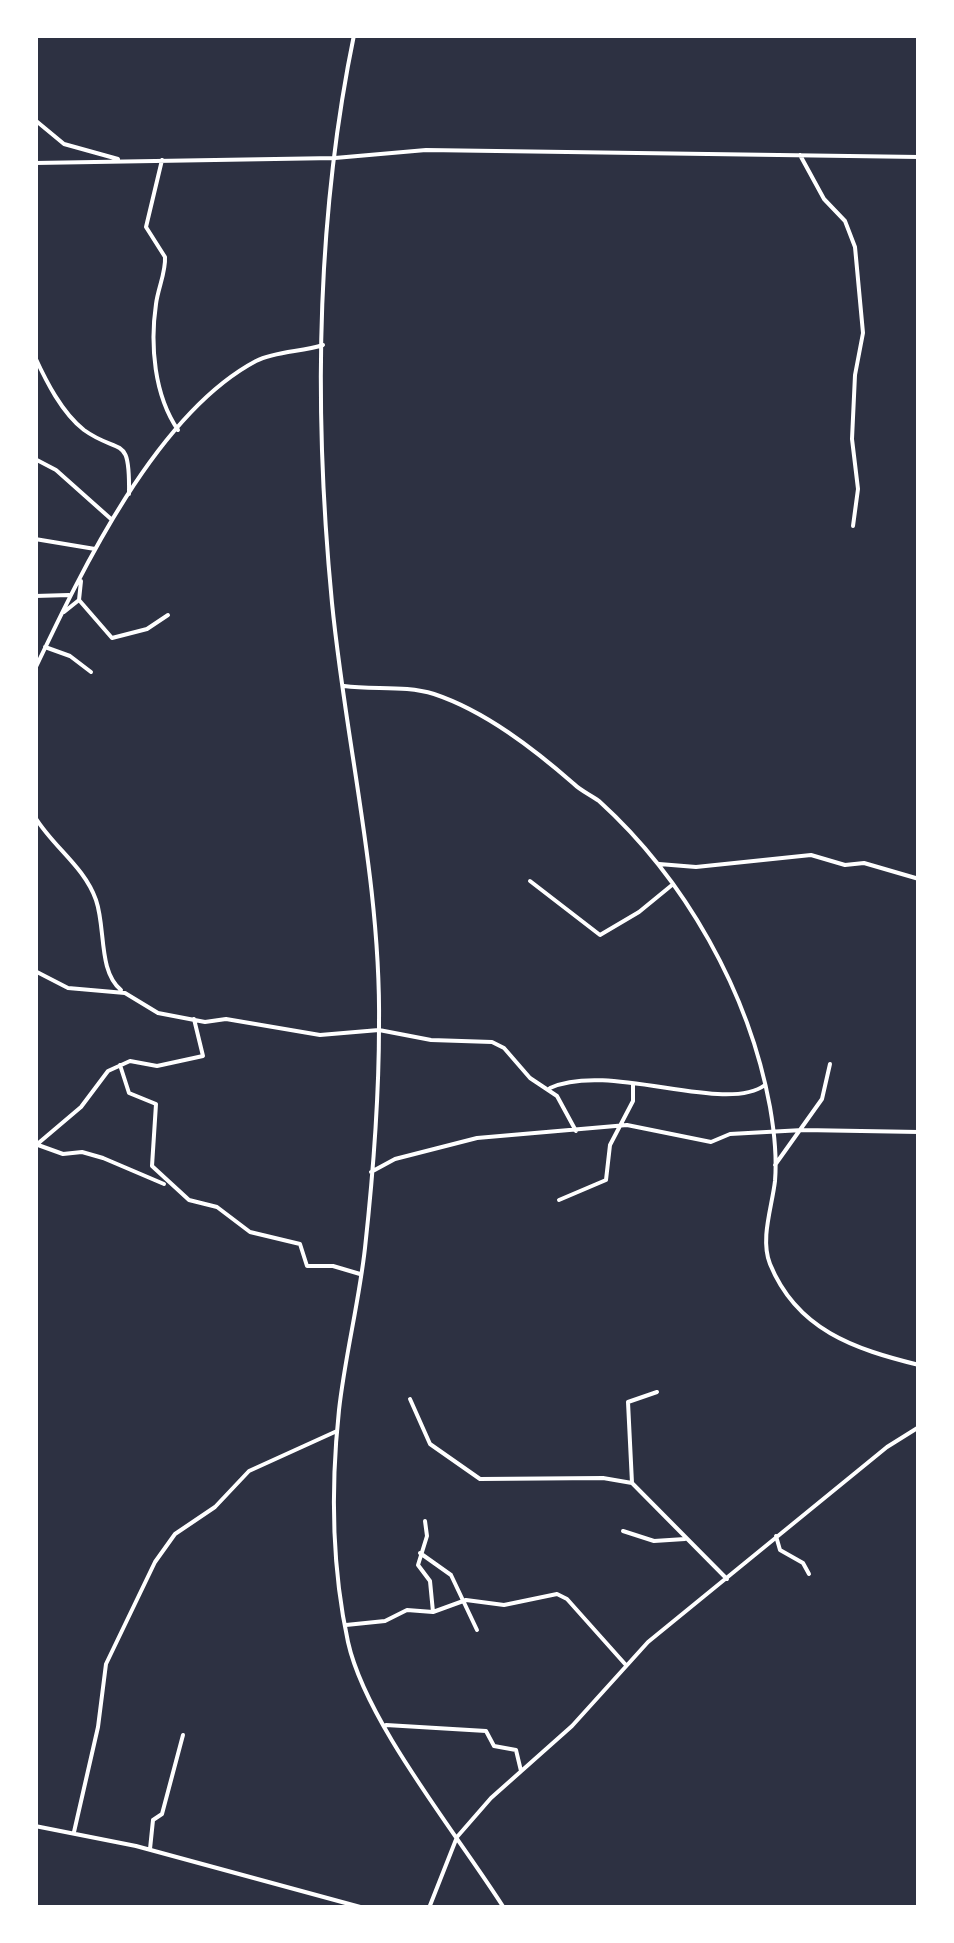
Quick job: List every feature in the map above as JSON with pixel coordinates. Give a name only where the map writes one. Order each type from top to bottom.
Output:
[{"type":"street","points":[[354,35],[336,131],[323,345],[329,549],[377,933],[380,1030],[372,1172],[337,1430],[334,1500],[352,1658],[386,1725],[504,1908]]},
{"type":"street","points":[[35,120],[64,144],[123,160]]},
{"type":"street","points":[[35,163],[335,158],[426,150],[919,157]]},
{"type":"street","points":[[799,154],[824,199],[845,221],[855,247],[863,333],[855,375],[852,440],[858,489],[853,526]]},
{"type":"street","points":[[162,160],[146,227],[164,256],[154,328],[155,364],[162,398],[178,430]]},
{"type":"street","points":[[35,669],[111,519],[178,430],[250,364],[323,345]]},
{"type":"street","points":[[35,357],[42,377],[78,423],[112,440],[126,456],[129,494]]},
{"type":"street","points":[[35,459],[56,470],[111,519]]},
{"type":"street","points":[[35,540],[95,549]]},
{"type":"street","points":[[61,616],[79,600],[82,576]]},
{"type":"street","points":[[35,596],[69,596]]},
{"type":"street","points":[[79,600],[112,638],[147,629],[168,615]]},
{"type":"street","points":[[45,648],[70,656],[92,672]]},
{"type":"street","points":[[344,686],[426,692],[464,708],[539,754],[594,797],[656,864],[729,976],[766,1085],[775,1166],[768,1260],[798,1312],[840,1340],[919,1365]]},
{"type":"street","points":[[35,817],[89,884],[101,920],[106,972],[125,993],[158,1013],[320,1035],[380,1030],[419,1038],[500,1045],[530,1078],[550,1088],[567,1109],[576,1130]]},
{"type":"street","points":[[656,864],[696,867],[811,855],[845,865],[864,863],[919,879]]},
{"type":"street","points":[[530,881],[600,934],[639,912],[672,886]]},
{"type":"street","points":[[35,971],[68,988],[125,993]]},
{"type":"street","points":[[36,1146],[80,1107],[99,1078],[120,1065],[130,1061],[157,1066],[200,1058],[204,1052],[194,1018]]},
{"type":"street","points":[[775,1166],[822,1099],[830,1064]]},
{"type":"street","points":[[120,1065],[129,1093],[156,1104],[152,1166],[170,1187]]},
{"type":"street","points":[[550,1088],[598,1077],[720,1094],[753,1092],[766,1085]]},
{"type":"street","points":[[560,1200],[606,1180],[610,1145],[633,1102],[633,1084]]},
{"type":"street","points":[[372,1172],[395,1159],[477,1138],[636,1125],[700,1141],[730,1134],[803,1130],[919,1132]]},
{"type":"street","points":[[36,1146],[63,1154],[82,1152],[104,1158],[190,1200],[217,1206],[250,1232],[300,1244],[308,1266],[333,1266],[360,1274]]},
{"type":"street","points":[[632,1483],[628,1402],[657,1392]]},
{"type":"street","points":[[410,1399],[430,1444],[480,1479],[603,1478],[632,1483],[727,1579]]},
{"type":"street","points":[[429,1908],[457,1837],[521,1771],[572,1726],[648,1642],[886,1447],[919,1427]]},
{"type":"street","points":[[74,1832],[98,1727],[106,1664],[154,1562],[176,1534],[215,1507],[249,1471],[337,1430]]},
{"type":"street","points":[[425,1521],[427,1536],[420,1553],[420,1570],[430,1581],[432,1612]]},
{"type":"street","points":[[623,1532],[654,1541],[686,1538]]},
{"type":"street","points":[[776,1536],[780,1550],[803,1563],[809,1574]]},
{"type":"street","points":[[420,1553],[451,1575],[477,1630]]},
{"type":"street","points":[[346,1625],[386,1621],[407,1610],[432,1612],[466,1600],[504,1605],[562,1596],[626,1665]]},
{"type":"street","points":[[386,1725],[486,1730],[494,1746],[516,1750],[521,1771]]},
{"type":"street","points":[[150,1849],[153,1820],[162,1814],[182,1735]]},
{"type":"street","points":[[35,1826],[150,1849],[364,1908]]}]
